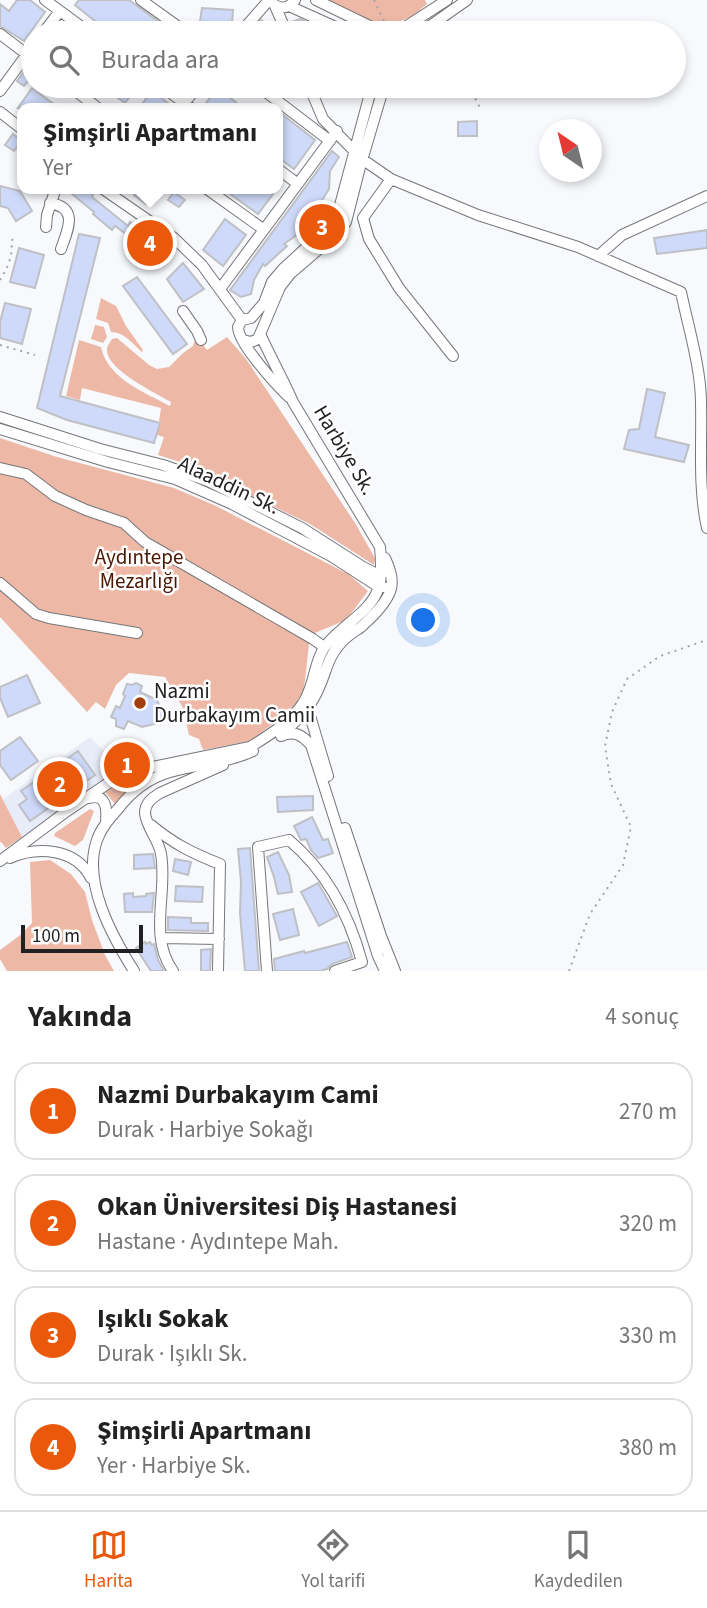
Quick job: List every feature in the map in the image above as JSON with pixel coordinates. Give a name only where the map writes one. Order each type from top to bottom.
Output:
[{"type":"street","points":[[45,0],[74,21]]},
{"type":"street","points":[[141,0],[170,21]]},
{"type":"street","points":[[316,0],[362,21]]},
{"type":"street","points":[[415,21],[443,4],[467,0]]},
{"type":"street","points":[[272,2],[282,8],[292,3],[326,21]]},
{"type":"street","points":[[252,21],[272,2]]},
{"type":"street","points":[[272,2],[281,21]]},
{"type":"street","points":[[430,21],[443,4]]},
{"type":"street","points":[[52,21],[60,11]]},
{"type":"street","points":[[0,34],[21,47]]},
{"type":"street","points":[[0,92],[21,66]]},
{"type":"street","points":[[275,98],[334,136],[391,179],[478,215],[578,247],[681,292],[701,400],[700,473],[707,527]]},
{"type":"street","points":[[314,98],[334,136]]},
{"type":"street","points":[[243,340],[251,342],[258,339],[280,286],[342,229],[346,222],[370,98]]},
{"type":"street","points":[[293,402],[237,331],[264,303],[272,282],[283,269],[336,220],[379,98]]},
{"type":"street","points":[[0,112],[17,125]]},
{"type":"street","points":[[220,289],[334,136]]},
{"type":"street","points":[[283,173],[298,184]]},
{"type":"street","points":[[391,179],[363,218],[369,239],[399,288],[453,356]]},
{"type":"street","points":[[46,227],[54,194]]},
{"type":"street","points":[[119,194],[174,237],[202,265],[247,319],[259,321],[262,332]]},
{"type":"street","points":[[215,194],[263,229]]},
{"type":"street","points":[[598,256],[622,235],[707,196]]},
{"type":"street","points":[[50,203],[59,205],[69,216],[70,224],[61,248]]},
{"type":"street","points":[[183,311],[201,340]]},
{"type":"street","name":"Harbiye Sk.","points":[[262,332],[293,402],[380,547],[382,573],[379,587]]},
{"type":"street","name":"Alaaddin Sk.","points":[[0,416],[107,463],[175,479],[232,504],[331,556],[379,587]]},
{"type":"street","points":[[4,430],[19,426]]},
{"type":"street","name":"Alaaddin Sk.","points":[[19,426],[163,465],[208,481],[302,528],[363,567],[375,573],[382,573]]},
{"type":"street","points":[[0,468],[26,474],[55,496],[124,523],[145,541],[324,647]]},
{"type":"street","points":[[276,738],[299,720],[308,709],[322,682],[329,659],[342,641],[379,609],[390,593],[390,570],[380,547]]},
{"type":"street","points":[[0,583],[36,614],[137,633]]},
{"type":"street","points":[[0,862],[107,784],[153,767],[250,747],[264,739],[304,703],[317,660],[324,647],[371,604],[379,587],[391,587]]},
{"type":"street","points":[[308,709],[339,813],[395,971]]},
{"type":"street","points":[[173,971],[168,964],[161,938],[159,915],[162,855],[146,820],[146,804],[151,798],[288,733],[302,735],[311,745],[385,971]]},
{"type":"street","points":[[134,971],[117,946],[96,887],[93,867],[97,839],[106,823],[130,794],[152,779],[168,772],[244,755]]},
{"type":"street","points":[[86,800],[92,797],[102,800],[106,808],[106,823]]},
{"type":"street","points":[[146,820],[169,840],[220,864],[218,971]]},
{"type":"street","points":[[44,828],[43,844],[52,852]]},
{"type":"street","points":[[267,971],[258,847],[289,839],[321,872],[354,933],[362,962],[335,971]]},
{"type":"street","points":[[73,858],[85,857],[94,850]]},
{"type":"street","points":[[0,862],[23,853],[52,852],[73,858],[82,864],[96,887]]},
{"type":"street","points":[[161,938],[219,939]]},
{"type":"path","points":[[374,0],[383,21]]},
{"type":"path","points":[[475,98],[481,110]]},
{"type":"path","points":[[0,280],[6,271],[14,237]]},
{"type":"path","points":[[0,345],[35,355]]},
{"type":"path","points":[[569,971],[590,914],[623,865],[631,827],[611,784],[605,746],[612,712],[627,679],[660,656],[707,640]]},
{"type":"shaded area","points":[[90,737],[106,753],[103,780],[22,837],[3,799]]},
{"type":"green space","points":[[326,0],[425,0],[427,4],[417,13],[399,21],[366,20]]},
{"type":"green space","points":[[101,298],[116,306],[142,352],[124,336],[111,332],[108,323],[96,319]]},
{"type":"green space","points":[[95,325],[104,327],[107,337],[103,343],[91,339]]},
{"type":"green space","points":[[196,336],[207,350],[227,337],[246,359],[355,523],[375,558],[374,565],[310,524],[183,463],[158,455],[164,437],[157,435],[161,408],[82,388],[80,400],[66,396],[79,340],[101,347],[111,368],[119,376],[170,406],[171,402],[122,372],[109,357],[108,346],[112,339],[117,338],[157,369],[169,367],[193,346]]},
{"type":"green space","name":"Aydıntepe Mezarlığı","points":[[0,438],[57,457],[174,488],[214,505],[348,574],[368,591],[346,620],[310,635],[304,689],[296,703],[282,717],[250,741],[203,750],[199,739],[189,735],[183,708],[165,677],[129,673],[116,685],[105,709],[96,702],[87,712],[0,617]]},
{"type":"green space","points":[[154,774],[133,787],[115,804],[105,792],[129,780]]},
{"type":"green space","points":[[0,794],[22,837],[6,848],[0,842]]},
{"type":"green space","points":[[90,809],[94,811],[83,840],[75,846],[54,836],[55,833]]},
{"type":"green space","points":[[50,860],[71,874],[85,892],[92,920],[114,971],[7,971],[0,959],[0,950],[32,923],[30,862]]},
{"type":"building","points":[[17,0],[30,0],[45,12],[38,21],[21,21],[21,39],[0,26],[0,4],[9,11]]},
{"type":"building","points":[[79,0],[129,0],[158,21],[95,21],[75,5]]},
{"type":"building","points":[[202,8],[233,10],[232,21],[200,21]]},
{"type":"building","points":[[25,98],[46,98],[52,103],[22,103]]},
{"type":"building","points":[[147,98],[161,98],[168,103],[143,103]]},
{"type":"building","points":[[210,98],[230,98],[237,103],[206,103]]},
{"type":"building","points":[[283,115],[315,140],[294,169],[283,161]]},
{"type":"building","points":[[477,121],[477,136],[458,136],[458,122]]},
{"type":"building","points":[[13,134],[17,137],[17,147],[14,151],[5,145]]},
{"type":"building","points":[[332,151],[339,157],[330,171],[329,189],[321,202],[323,204],[301,232],[284,244],[287,246],[265,266],[263,264],[254,280],[251,294],[241,297],[230,290]]},
{"type":"building","points":[[0,186],[22,194],[32,211],[16,221],[8,208],[0,206]]},
{"type":"building","points":[[72,194],[92,194],[92,197],[128,226],[130,222],[162,242],[153,254],[115,226],[112,230],[93,214],[94,212]]},
{"type":"building","points":[[135,194],[153,194],[146,204]]},
{"type":"building","points":[[172,194],[177,194],[185,200],[179,207],[168,200]]},
{"type":"building","points":[[230,194],[273,194],[258,214]]},
{"type":"building","points":[[225,219],[246,235],[223,266],[203,250]]},
{"type":"building","points":[[707,230],[707,248],[657,254],[654,238]]},
{"type":"building","points":[[79,234],[100,238],[60,396],[160,423],[154,443],[67,420],[37,408]]},
{"type":"building","points":[[19,248],[44,255],[35,288],[10,282]]},
{"type":"building","points":[[183,263],[204,289],[183,302],[167,279]]},
{"type":"building","points":[[137,277],[187,344],[173,354],[123,286]]},
{"type":"building","points":[[5,303],[31,309],[22,344],[0,338],[0,322]]},
{"type":"building","points":[[647,389],[665,393],[655,437],[689,445],[684,462],[624,449],[629,430],[639,429]]},
{"type":"building","points":[[27,675],[40,703],[8,717],[0,698],[0,687]]},
{"type":"building","name":"Nazmi Durbakayım Camii","points":[[136,683],[142,686],[140,692],[157,700],[163,714],[159,723],[142,727],[128,721],[124,729],[116,726],[116,719],[111,717],[116,706],[120,708],[127,684]]},
{"type":"building","points":[[20,737],[38,761],[11,780],[0,765],[0,751]]},
{"type":"building","points":[[78,751],[95,775],[30,821],[19,805],[27,799],[21,791]]},
{"type":"building","points":[[313,796],[313,810],[278,812],[277,797]]},
{"type":"building","points":[[312,817],[323,840],[328,839],[333,853],[318,858],[306,839],[301,840],[294,826]]},
{"type":"building","points":[[250,848],[259,971],[245,971],[240,913],[238,849]]},
{"type":"building","points":[[278,852],[289,875],[292,892],[278,894],[267,857]]},
{"type":"building","points":[[153,854],[155,868],[134,869],[134,855]]},
{"type":"building","points":[[175,859],[191,862],[188,875],[173,871]]},
{"type":"building","points":[[318,883],[337,916],[319,926],[301,892]]},
{"type":"building","points":[[176,886],[203,887],[202,902],[175,901]]},
{"type":"building","points":[[133,893],[133,897],[154,893],[152,912],[125,912],[124,894]]},
{"type":"building","points":[[293,909],[299,935],[280,940],[273,914]]},
{"type":"building","points":[[168,917],[191,918],[191,923],[208,923],[208,931],[168,930]]},
{"type":"building","points":[[145,942],[154,944],[164,971],[151,971],[136,948]]},
{"type":"building","points":[[347,942],[352,957],[332,964],[327,969],[275,971],[274,959]]},
{"type":"building","points":[[211,949],[210,971],[201,971],[201,950]]},
{"type":"place","name":"Işıklı Sokak","points":[[322,227]]},
{"type":"place","name":"Şimşirli Apartmanı","points":[[150,243]]},
{"type":"place","name":"Nazmi Durbakayım Camii","points":[[140,703]]},
{"type":"place","name":"Nazmi Durbakayım Cami","points":[[127,765]]},
{"type":"place","name":"Okan Üniversitesi Diş Hastanesi","points":[[60,784]]}]
